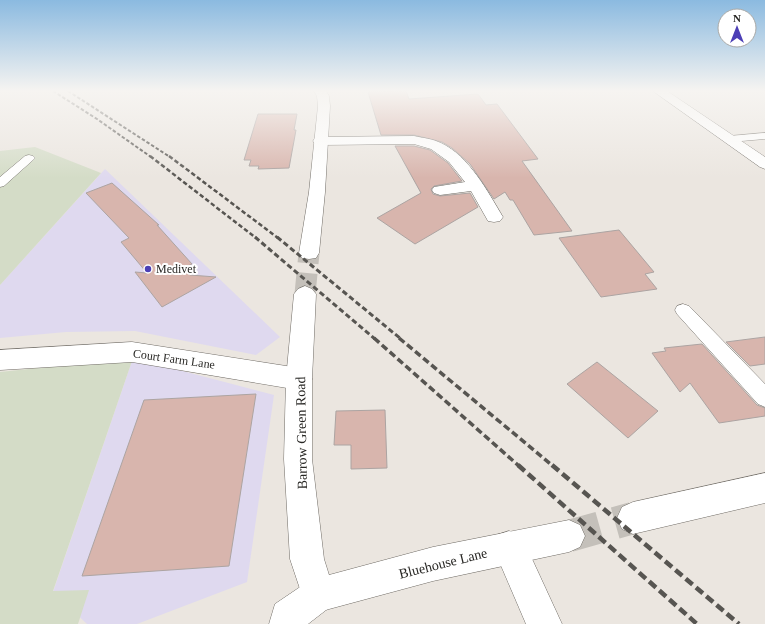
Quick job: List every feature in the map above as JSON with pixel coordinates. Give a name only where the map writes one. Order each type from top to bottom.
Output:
[{"type":"street","points":[[309,253],[317,192],[322,120]]},
{"type":"street","points":[[702,120],[765,164]]},
{"type":"street","points":[[320,141],[414,140],[436,146],[454,159],[476,186],[494,217]]},
{"type":"street","points":[[440,190],[476,186]]},
{"type":"street","name":"Barrow Green Road","points":[[305,294],[299,379],[298,459],[308,559],[318,596]]},
{"type":"street","name":"Court Farm Lane","points":[[0,360],[132,352],[299,379]]},
{"type":"street","points":[[633,518],[765,488]]},
{"type":"street","name":"Bluehouse Lane","points":[[286,624],[288,617],[318,596],[432,564],[509,547],[569,536]]},
{"type":"street","points":[[509,547],[544,624]]},
{"type":"lane","points":[[730,139],[765,136]]},
{"type":"lane","points":[[0,183],[29,158]]},
{"type":"lane","points":[[683,310],[765,398]]},
{"type":"shaded area","points":[[105,169],[280,337],[256,355],[135,331],[66,332],[0,338],[0,285]]},
{"type":"shaded area","points":[[133,358],[274,395],[247,582],[137,624],[87,624],[53,592]]},
{"type":"green space","points":[[35,147],[101,173],[0,285],[0,151]]},
{"type":"green space","points":[[133,358],[53,591],[89,590],[78,624],[0,624],[0,372]]},
{"type":"building","points":[[256,120],[296,120],[294,130],[296,130],[289,168],[258,169],[259,166],[249,166],[251,160],[244,160]]},
{"type":"building","points":[[377,120],[509,120],[538,159],[522,161],[572,231],[534,235],[513,200],[510,200],[505,192],[494,199],[470,164],[452,148],[442,142],[414,135],[381,135]]},
{"type":"building","points":[[395,146],[414,146],[430,150],[448,163],[462,181],[434,186],[431,189],[433,194],[440,196],[470,193],[478,207],[415,244],[377,218],[421,193]]},
{"type":"building","points":[[112,183],[159,225],[157,225],[192,264],[183,268],[190,275],[216,277],[162,307],[135,272],[147,273],[121,242],[129,238],[86,193]]},
{"type":"building","points":[[619,230],[654,272],[645,274],[657,289],[601,297],[559,238]]},
{"type":"building","points":[[765,337],[765,364],[750,366],[726,342]]},
{"type":"building","points":[[702,344],[757,405],[765,408],[765,416],[719,423],[690,383],[680,392],[652,353],[666,351],[664,348]]},
{"type":"building","points":[[597,362],[658,411],[628,438],[567,384]]},
{"type":"building","points":[[256,394],[229,566],[82,576],[144,400]]},
{"type":"building","points":[[385,410],[387,468],[351,469],[351,445],[334,445],[336,411]]},
{"type":"tunnel","points":[[305,294],[309,253]]},
{"type":"tunnel","points":[[569,536],[633,518]]},
{"type":"railway","points":[[99,120],[151,157]]},
{"type":"railway","points":[[113,120],[170,157]]},
{"type":"railway","points":[[150,156],[256,238]]},
{"type":"railway","points":[[169,156],[278,238]]},
{"type":"railway","points":[[255,237],[375,339]]},
{"type":"railway","points":[[277,237],[401,339]]},
{"type":"railway","points":[[374,338],[519,466]]},
{"type":"railway","points":[[399,338],[553,466]]},
{"type":"railway","points":[[518,465],[697,624]]},
{"type":"railway","points":[[552,465],[739,624]]},
{"type":"place","name":"Medivet","points":[[148,269]]}]
